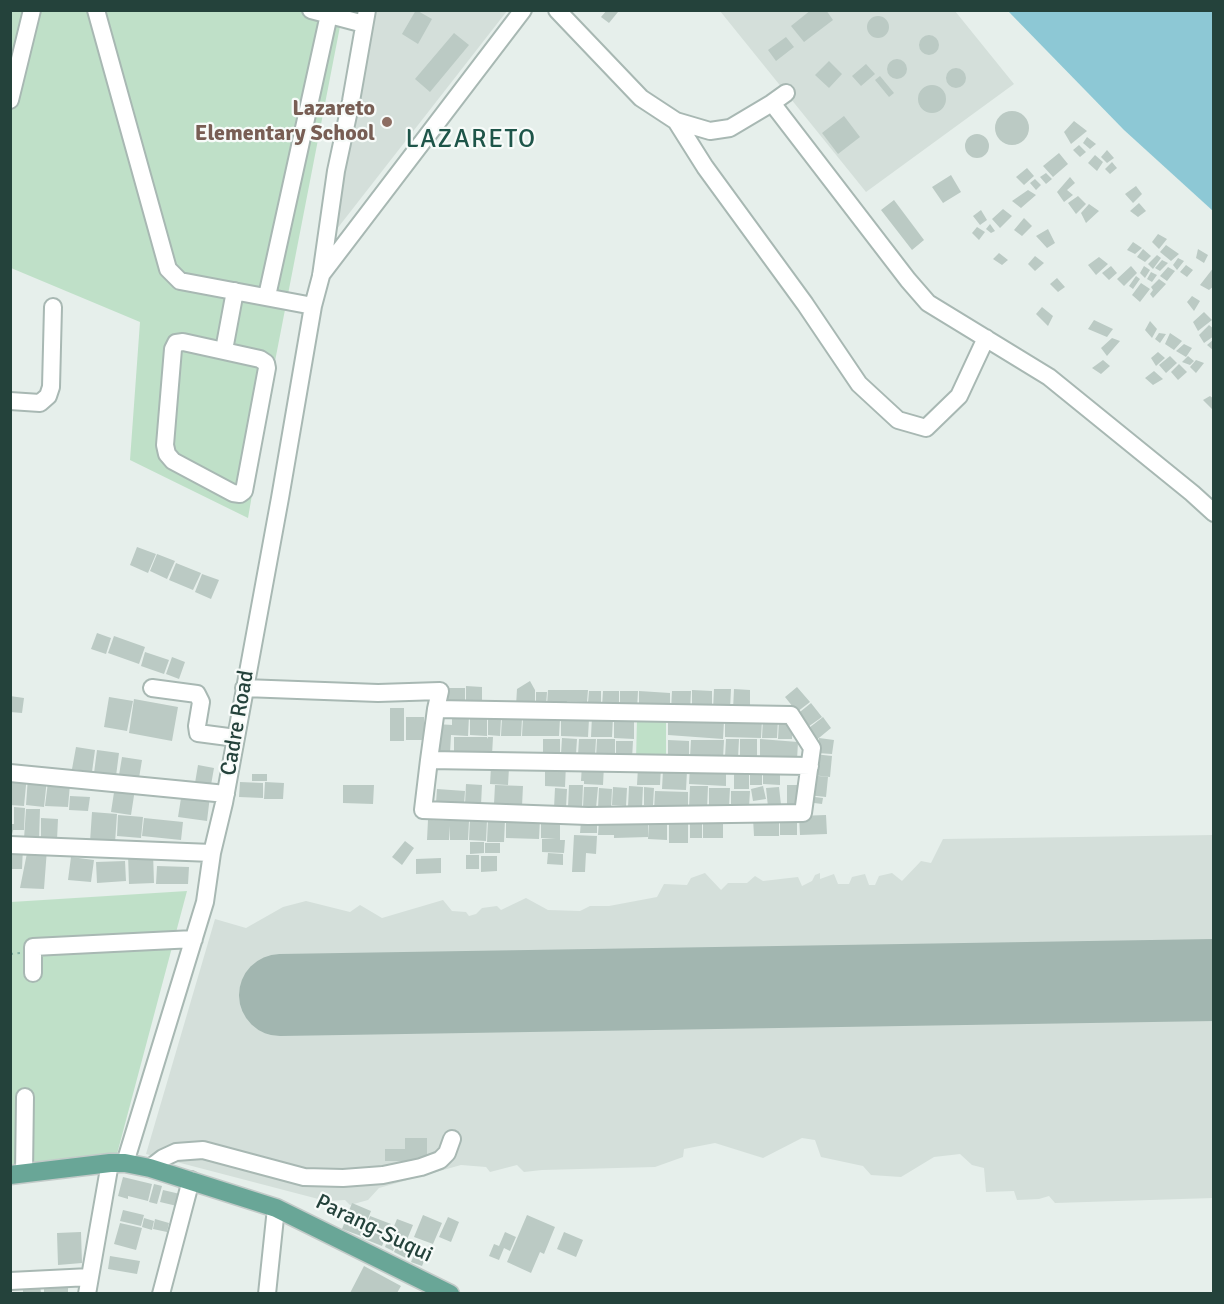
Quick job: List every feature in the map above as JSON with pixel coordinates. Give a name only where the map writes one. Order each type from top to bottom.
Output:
[{"type":"main road","name":"Parang-Suqui","points":[[17,1174],[118,1163],[150,1168],[276,1208],[450,1293]]},
{"type":"street","points":[[10,100],[32,10]]},
{"type":"street","points":[[96,10],[168,268],[180,281],[313,306]]},
{"type":"street","points":[[311,10],[365,17]]},
{"type":"street","points":[[321,276],[522,10]]},
{"type":"street","points":[[557,10],[641,98],[676,121],[710,131],[730,128],[786,93]]},
{"type":"street","points":[[267,296],[330,13]]},
{"type":"street","name":"Cadre Road","points":[[88,1285],[118,1163],[206,902],[212,853],[236,738],[313,306],[321,276],[336,171],[365,17]]},
{"type":"street","points":[[772,103],[928,303],[1049,377],[1214,513]]},
{"type":"street","points":[[676,121],[705,167],[805,304],[859,384],[898,420],[926,428],[959,396],[986,338]]},
{"type":"street","points":[[224,350],[235,291]]},
{"type":"street","points":[[10,401],[40,403],[48,396],[51,387],[53,306]]},
{"type":"street","points":[[183,342],[224,350],[261,359],[266,363],[267,368],[244,491],[240,494],[233,493],[173,461],[167,454],[165,445],[173,349],[176,343],[183,342]]},
{"type":"street","points":[[152,688],[197,694],[201,702],[196,726],[198,733],[236,738]]},
{"type":"street","points":[[244,688],[378,693],[440,691],[436,709],[423,810],[588,816],[802,813],[812,748],[791,715],[436,709]]},
{"type":"street","points":[[429,760],[810,766]]},
{"type":"street","points":[[10,773],[225,794]]},
{"type":"street","points":[[10,844],[212,853]]},
{"type":"street","points":[[33,973],[33,948],[194,939]]},
{"type":"street","points":[[17,1174],[25,1097]]},
{"type":"street","points":[[150,1168],[176,1152],[203,1150],[304,1177],[343,1178],[383,1175],[440,1160],[447,1153],[452,1139]]},
{"type":"street","points":[[161,1293],[191,1180]]},
{"type":"street","points":[[267,1293],[276,1208]]},
{"type":"street","points":[[10,1281],[88,1285]]},
{"type":"shaded area","name":"Lazareto Elementary School","points":[[376,11],[507,11],[333,234]]},
{"type":"shaded area","points":[[720,11],[955,11],[1014,84],[866,192]]},
{"type":"shaded area","points":[[1213,835],[1213,1198],[1055,1203],[1049,1196],[1017,1200],[1014,1191],[986,1192],[984,1168],[972,1165],[960,1154],[934,1157],[901,1177],[871,1175],[863,1166],[821,1157],[815,1140],[802,1138],[763,1158],[715,1143],[684,1149],[683,1157],[655,1167],[524,1172],[517,1165],[490,1172],[486,1167],[461,1165],[379,1188],[368,1200],[350,1205],[345,1200],[326,1201],[146,1154],[215,919],[246,928],[283,907],[306,901],[350,912],[360,905],[382,918],[443,900],[452,911],[466,912],[469,916],[476,914],[482,908],[497,906],[501,910],[526,898],[548,910],[580,911],[590,906],[609,906],[657,897],[664,884],[687,885],[691,878],[705,873],[721,890],[728,883],[747,883],[755,876],[763,881],[798,877],[802,886],[812,881],[815,875],[820,873],[820,879],[834,874],[838,884],[849,884],[852,877],[865,874],[869,885],[875,885],[879,876],[892,873],[902,881],[921,861],[931,863],[943,839]]},
{"type":"green space","points":[[11,11],[343,11],[276,356],[248,518],[130,460],[140,322],[11,268]]},
{"type":"green space","points":[[637,719],[666,719],[666,760],[636,760]]},
{"type":"green space","points":[[187,891],[117,1154],[11,1168],[11,902]]},
{"type":"water","points":[[1008,11],[1213,11],[1213,211],[1124,130]]},
{"type":"building","points":[[416,10],[432,19],[418,44],[402,34]]},
{"type":"building","points":[[607,10],[618,12],[609,23],[601,17]]},
{"type":"building","points":[[811,10],[826,10],[833,20],[804,42],[791,26]]},
{"type":"building","points":[[878,16],[886,19],[889,27],[886,35],[878,38],[870,35],[867,27],[870,19]]},
{"type":"building","points":[[454,33],[469,45],[430,92],[415,79]]},
{"type":"building","points":[[929,35],[936,38],[939,45],[936,52],[929,55],[922,52],[919,45],[922,38]]},
{"type":"building","points":[[786,37],[794,47],[776,61],[768,50]]},
{"type":"building","points":[[897,59],[904,62],[907,69],[904,76],[897,79],[890,76],[887,69],[890,62]]},
{"type":"building","points":[[829,61],[842,74],[829,88],[815,75]]},
{"type":"building","points":[[866,64],[875,74],[861,86],[852,76]]},
{"type":"building","points":[[956,68],[963,71],[966,78],[963,85],[956,88],[949,85],[946,78],[949,71]]},
{"type":"building","points":[[880,76],[894,93],[889,97],[875,80]]},
{"type":"building","points":[[932,85],[942,89],[946,99],[942,109],[932,113],[922,109],[918,99],[922,89]]},
{"type":"building","points":[[1012,111],[1024,116],[1029,128],[1024,140],[1012,145],[1000,140],[995,128],[1000,116]]},
{"type":"building","points":[[844,116],[860,137],[838,154],[822,133]]},
{"type":"building","points":[[1074,121],[1087,131],[1071,144],[1064,132]]},
{"type":"building","points":[[977,134],[985,138],[989,146],[985,154],[977,158],[969,154],[965,146],[969,138]]},
{"type":"building","points":[[1087,137],[1096,144],[1090,149],[1083,143]]},
{"type":"building","points":[[1079,145],[1086,152],[1080,157],[1073,150]]},
{"type":"building","points":[[1107,150],[1114,158],[1107,163],[1101,157]]},
{"type":"building","points":[[1059,153],[1068,164],[1053,177],[1043,166]]},
{"type":"building","points":[[1095,155],[1103,162],[1097,171],[1088,163]]},
{"type":"building","points":[[1112,162],[1117,168],[1110,174],[1105,169]]},
{"type":"building","points":[[1027,168],[1034,176],[1024,185],[1016,177]]},
{"type":"building","points":[[1046,173],[1052,179],[1046,184],[1040,177]]},
{"type":"building","points":[[951,175],[961,192],[943,203],[932,187]]},
{"type":"building","points":[[1070,177],[1075,183],[1067,190],[1073,195],[1064,202],[1057,192]]},
{"type":"building","points":[[1035,179],[1041,185],[1036,190],[1030,183]]},
{"type":"building","points":[[1136,186],[1142,194],[1133,203],[1125,194]]},
{"type":"building","points":[[1028,190],[1036,195],[1021,208],[1012,201]]},
{"type":"building","points":[[1078,196],[1086,204],[1076,214],[1068,203]]},
{"type":"building","points":[[894,200],[924,240],[912,250],[881,210]]},
{"type":"building","points":[[1139,203],[1146,211],[1138,217],[1130,211]]},
{"type":"building","points":[[1089,204],[1099,211],[1086,223],[1081,213]]},
{"type":"building","points":[[1003,209],[1012,216],[1000,228],[992,219]]},
{"type":"building","points":[[981,210],[987,220],[980,225],[973,216]]},
{"type":"building","points":[[1024,218],[1032,226],[1022,236],[1014,230]]},
{"type":"building","points":[[990,224],[995,231],[991,233],[986,229]]},
{"type":"building","points":[[977,227],[985,232],[979,240],[972,233]]},
{"type":"building","points":[[1048,229],[1055,243],[1047,248],[1036,236]]},
{"type":"building","points":[[1158,234],[1167,239],[1159,249],[1152,242]]},
{"type":"building","points":[[1133,242],[1142,248],[1135,254],[1127,250]]},
{"type":"building","points":[[1166,245],[1179,254],[1171,261],[1160,252]]},
{"type":"building","points":[[1143,249],[1151,256],[1145,262],[1137,257]]},
{"type":"building","points":[[1198,249],[1208,255],[1204,263],[1196,258]]},
{"type":"building","points":[[999,253],[1008,260],[1002,265],[993,259]]},
{"type":"building","points":[[1157,255],[1161,258],[1153,269],[1148,264]]},
{"type":"building","points":[[1035,256],[1044,263],[1035,271],[1028,264]]},
{"type":"building","points":[[1099,257],[1108,264],[1096,275],[1088,265]]},
{"type":"building","points":[[1178,258],[1184,261],[1177,270],[1173,265]]},
{"type":"building","points":[[1162,260],[1168,263],[1160,271],[1155,268]]},
{"type":"building","points":[[1186,265],[1193,270],[1187,277],[1180,272]]},
{"type":"building","points":[[1111,266],[1117,273],[1109,280],[1102,273]]},
{"type":"building","points":[[1131,266],[1137,273],[1124,286],[1117,279]]},
{"type":"building","points":[[1144,266],[1150,270],[1145,278],[1140,273]]},
{"type":"building","points":[[1168,267],[1175,271],[1167,281],[1160,276]]},
{"type":"building","points":[[1214,267],[1214,286],[1209,290],[1200,285]]},
{"type":"building","points":[[1151,272],[1157,275],[1152,282],[1147,279]]},
{"type":"building","points":[[1136,276],[1140,279],[1133,289],[1129,286]]},
{"type":"building","points":[[1057,278],[1065,287],[1058,292],[1050,284]]},
{"type":"building","points":[[1159,279],[1166,284],[1153,298],[1150,294],[1153,290],[1151,287]]},
{"type":"building","points":[[1141,283],[1150,289],[1140,302],[1132,295]]},
{"type":"building","points":[[1192,296],[1200,301],[1194,311],[1187,302]]},
{"type":"building","points":[[1042,307],[1053,316],[1048,326],[1036,314]]},
{"type":"building","points":[[1204,312],[1212,320],[1198,331],[1193,322]]},
{"type":"building","points":[[1094,320],[1113,329],[1107,337],[1088,329]]},
{"type":"building","points":[[1150,321],[1157,329],[1152,338],[1145,330]]},
{"type":"building","points":[[1209,325],[1214,329],[1214,336],[1204,343],[1199,335]]},
{"type":"building","points":[[1159,333],[1166,334],[1160,343],[1155,339]]},
{"type":"building","points":[[1170,333],[1182,341],[1174,350],[1165,344]]},
{"type":"building","points":[[1112,338],[1120,341],[1107,356],[1101,348]]},
{"type":"building","points":[[1214,339],[1214,351],[1207,345]]},
{"type":"building","points":[[1184,344],[1192,348],[1186,357],[1176,351]]},
{"type":"building","points":[[1158,352],[1165,358],[1156,366],[1151,358]]},
{"type":"building","points":[[1170,356],[1177,363],[1166,373],[1159,365]]},
{"type":"building","points":[[1188,356],[1194,361],[1190,365],[1182,362]]},
{"type":"building","points":[[1103,360],[1110,366],[1101,374],[1092,368]]},
{"type":"building","points":[[1196,360],[1204,363],[1196,373],[1190,367]]},
{"type":"building","points":[[1179,364],[1187,372],[1178,380],[1171,372]]},
{"type":"building","points":[[1154,371],[1163,379],[1153,385],[1145,378]]},
{"type":"building","points":[[1210,396],[1214,399],[1214,411],[1203,400]]},
{"type":"building","points":[[137,547],[156,554],[148,573],[130,565]]},
{"type":"building","points":[[157,554],[175,561],[167,579],[150,571]]},
{"type":"building","points":[[176,563],[201,573],[193,590],[169,580]]},
{"type":"building","points":[[202,574],[219,580],[211,599],[195,592]]},
{"type":"building","points":[[97,633],[111,638],[106,654],[91,649]]},
{"type":"building","points":[[114,636],[145,647],[139,664],[108,653]]},
{"type":"building","points":[[145,652],[169,660],[164,674],[141,666]]},
{"type":"building","points":[[172,657],[185,662],[179,679],[166,674]]},
{"type":"building","points":[[530,681],[535,690],[535,707],[516,706],[517,689]]},
{"type":"building","points":[[466,686],[482,687],[482,705],[466,705]]},
{"type":"building","points":[[797,687],[810,702],[797,712],[785,697]]},
{"type":"building","points":[[446,688],[465,688],[465,702],[446,702]]},
{"type":"building","points":[[714,689],[731,689],[730,710],[713,710]]},
{"type":"building","points":[[734,689],[750,690],[750,711],[733,710]]},
{"type":"building","points":[[548,690],[588,690],[587,702],[567,701],[567,706],[547,706]]},
{"type":"building","points":[[692,690],[712,691],[712,710],[692,710]]},
{"type":"building","points":[[589,691],[601,691],[601,704],[588,703]]},
{"type":"building","points":[[603,691],[619,691],[619,707],[602,707]]},
{"type":"building","points":[[620,691],[638,691],[637,709],[620,708]]},
{"type":"building","points":[[639,691],[670,693],[670,707],[639,711]]},
{"type":"building","points":[[672,691],[691,691],[690,711],[671,710]]},
{"type":"building","points":[[536,692],[547,692],[546,705],[536,705]]},
{"type":"building","points":[[10,696],[24,698],[22,713],[10,712]]},
{"type":"building","points":[[109,697],[133,701],[127,731],[104,727]]},
{"type":"building","points":[[134,699],[178,707],[172,741],[129,733]]},
{"type":"building","points":[[811,703],[822,717],[805,729],[795,716]]},
{"type":"building","points":[[390,708],[404,708],[404,741],[390,741]]},
{"type":"building","points":[[452,716],[469,716],[468,736],[451,735],[450,753],[436,752],[437,724],[452,725]]},
{"type":"building","points":[[470,716],[487,716],[487,736],[470,735]]},
{"type":"building","points":[[592,716],[613,717],[612,737],[591,737]]},
{"type":"building","points":[[406,717],[424,717],[424,740],[406,740]]},
{"type":"building","points":[[823,717],[831,728],[814,742],[805,731]]},
{"type":"building","points":[[502,718],[522,719],[521,736],[501,736]]},
{"type":"building","points":[[523,718],[560,719],[559,736],[522,736]]},
{"type":"building","points":[[561,718],[589,719],[588,737],[561,736]]},
{"type":"building","points":[[614,718],[634,719],[634,739],[614,738]]},
{"type":"building","points":[[488,719],[501,719],[500,736],[488,735]]},
{"type":"building","points":[[725,719],[762,720],[761,738],[725,737]]},
{"type":"building","points":[[763,719],[778,719],[777,738],[762,738]]},
{"type":"building","points":[[668,720],[724,721],[723,739],[668,735]]},
{"type":"building","points":[[779,720],[793,721],[792,739],[778,739]]},
{"type":"building","points":[[454,737],[487,737],[488,739],[488,737],[493,737],[492,755],[454,753]]},
{"type":"building","points":[[562,738],[577,739],[576,754],[561,754]]},
{"type":"building","points":[[819,738],[834,740],[832,754],[817,753]]},
{"type":"building","points":[[543,739],[560,739],[560,755],[543,754]]},
{"type":"building","points":[[579,739],[596,739],[595,755],[578,755]]},
{"type":"building","points":[[597,739],[615,739],[615,758],[596,758]]},
{"type":"building","points":[[726,739],[739,739],[738,758],[725,757]]},
{"type":"building","points":[[740,739],[757,739],[757,757],[740,757]]},
{"type":"building","points":[[760,739],[798,742],[797,760],[760,757]]},
{"type":"building","points":[[668,740],[689,741],[689,757],[668,756]]},
{"type":"building","points":[[691,740],[724,740],[723,759],[690,757]]},
{"type":"building","points":[[616,741],[633,741],[632,759],[616,758]]},
{"type":"building","points":[[76,747],[95,750],[92,772],[72,769]]},
{"type":"building","points":[[97,750],[119,753],[116,776],[94,773]]},
{"type":"building","points":[[814,754],[832,756],[830,777],[812,775]]},
{"type":"building","points":[[122,757],[142,760],[139,778],[119,775]]},
{"type":"building","points":[[545,764],[566,764],[565,787],[545,786]]},
{"type":"building","points":[[582,764],[604,765],[603,785],[584,784],[584,781],[581,781]]},
{"type":"building","points":[[198,765],[214,768],[211,785],[195,783]]},
{"type":"building","points":[[690,766],[726,767],[726,786],[689,784]]},
{"type":"building","points":[[491,767],[509,768],[508,785],[490,784]]},
{"type":"building","points":[[638,767],[661,767],[660,785],[637,785]]},
{"type":"building","points":[[663,770],[687,771],[686,790],[662,789]]},
{"type":"building","points":[[734,770],[749,771],[749,789],[734,789]]},
{"type":"building","points":[[750,770],[762,770],[762,785],[750,785]]},
{"type":"building","points":[[763,770],[780,770],[780,785],[763,784]]},
{"type":"building","points":[[10,774],[27,775],[24,806],[10,805]]},
{"type":"building","points":[[252,774],[267,774],[267,781],[252,781]]},
{"type":"building","points":[[809,775],[828,777],[826,797],[807,795]]},
{"type":"building","points":[[28,777],[47,779],[44,807],[26,805]]},
{"type":"building","points":[[48,782],[70,784],[68,807],[45,806]]},
{"type":"building","points":[[240,782],[263,783],[263,798],[239,797]]},
{"type":"building","points":[[265,782],[284,783],[283,799],[264,799]]},
{"type":"building","points":[[466,784],[482,785],[481,805],[465,805]]},
{"type":"building","points":[[343,785],[374,785],[373,804],[343,803]]},
{"type":"building","points":[[495,785],[523,786],[522,806],[494,804]]},
{"type":"building","points":[[569,785],[583,785],[582,808],[568,807]]},
{"type":"building","points":[[787,785],[797,785],[797,804],[787,804]]},
{"type":"building","points":[[115,786],[135,789],[131,815],[111,812]]},
{"type":"building","points":[[629,786],[643,787],[642,807],[628,807]]},
{"type":"building","points":[[690,786],[708,786],[707,809],[689,808]]},
{"type":"building","points":[[763,786],[766,799],[753,801],[751,789]]},
{"type":"building","points":[[584,787],[598,787],[596,808],[583,807]]},
{"type":"building","points":[[613,787],[627,788],[626,806],[612,805]]},
{"type":"building","points":[[644,787],[654,788],[653,805],[644,805]]},
{"type":"building","points":[[779,787],[781,805],[768,807],[766,788]]},
{"type":"building","points":[[555,788],[567,789],[566,808],[554,808]]},
{"type":"building","points":[[599,788],[612,789],[611,809],[598,808]]},
{"type":"building","points":[[709,788],[730,788],[729,807],[709,807]]},
{"type":"building","points":[[437,789],[465,791],[464,805],[436,803]]},
{"type":"building","points":[[655,791],[688,792],[688,811],[654,811]]},
{"type":"building","points":[[731,791],[750,791],[749,807],[731,807]]},
{"type":"building","points":[[182,792],[210,796],[207,821],[178,817]]},
{"type":"building","points":[[70,796],[90,797],[88,811],[69,810]]},
{"type":"building","points":[[807,796],[823,798],[822,804],[806,802]]},
{"type":"building","points":[[14,807],[25,808],[24,830],[13,830],[10,835],[10,824],[14,824]]},
{"type":"building","points":[[26,809],[40,809],[39,840],[24,839]]},
{"type":"building","points":[[92,812],[117,814],[115,843],[90,842]]},
{"type":"building","points":[[118,815],[143,817],[141,838],[117,836]]},
{"type":"building","points":[[826,815],[827,834],[800,835],[799,816]]},
{"type":"building","points":[[723,816],[723,838],[703,838],[703,817]]},
{"type":"building","points":[[41,818],[58,819],[57,840],[41,840]]},
{"type":"building","points":[[144,818],[183,822],[181,840],[142,836]]},
{"type":"building","points":[[506,818],[540,819],[539,839],[506,838]]},
{"type":"building","points":[[753,818],[779,818],[779,836],[754,836]]},
{"type":"building","points":[[780,818],[797,818],[797,835],[780,835]]},
{"type":"building","points":[[470,819],[487,820],[486,841],[469,840]]},
{"type":"building","points":[[488,819],[505,820],[504,842],[487,842]]},
{"type":"building","points":[[541,819],[560,819],[560,840],[565,840],[564,853],[542,852],[542,839],[556,839],[541,838]]},
{"type":"building","points":[[428,820],[469,821],[468,840],[450,840],[449,826],[449,840],[427,840]]},
{"type":"building","points":[[599,820],[648,820],[648,837],[614,838],[614,835],[598,835]]},
{"type":"building","points":[[649,820],[667,820],[667,840],[648,839]]},
{"type":"building","points":[[690,820],[702,820],[702,838],[690,838]]},
{"type":"building","points":[[581,821],[597,821],[597,833],[580,833]]},
{"type":"building","points":[[669,821],[688,821],[688,843],[669,843]]},
{"type":"building","points":[[574,835],[597,836],[596,854],[586,853],[585,872],[572,872]]},
{"type":"building","points":[[405,841],[414,848],[402,865],[392,857]]},
{"type":"building","points":[[470,842],[484,842],[484,853],[470,854]]},
{"type":"building","points":[[485,843],[500,843],[500,853],[485,853]]},
{"type":"building","points":[[10,846],[23,847],[22,869],[10,869]]},
{"type":"building","points":[[28,848],[47,849],[44,889],[20,888]]},
{"type":"building","points":[[153,853],[154,883],[129,884],[128,854]]},
{"type":"building","points":[[548,853],[563,854],[563,865],[547,864]]},
{"type":"building","points":[[466,855],[479,855],[479,869],[466,869]]},
{"type":"building","points":[[481,856],[497,856],[497,871],[481,872]]},
{"type":"building","points":[[71,857],[94,860],[91,882],[68,880]]},
{"type":"building","points":[[441,858],[441,873],[416,874],[416,859]]},
{"type":"building","points":[[125,861],[126,881],[97,883],[96,862]]},
{"type":"building","points":[[157,866],[189,867],[188,884],[156,884]]},
{"type":"building","points":[[405,1138],[427,1138],[427,1161],[385,1161],[385,1149],[405,1149]]},
{"type":"building","points":[[123,1177],[152,1184],[148,1201],[118,1196]]},
{"type":"building","points":[[154,1184],[162,1186],[157,1204],[149,1202]]},
{"type":"building","points":[[163,1190],[180,1194],[177,1206],[160,1202]]},
{"type":"building","points":[[352,1203],[371,1211],[361,1236],[342,1229]]},
{"type":"building","points":[[123,1210],[144,1215],[141,1226],[120,1221]]},
{"type":"building","points":[[423,1215],[442,1223],[433,1244],[414,1237]]},
{"type":"building","points":[[527,1215],[555,1227],[544,1254],[540,1252],[531,1273],[507,1262]]},
{"type":"building","points":[[370,1216],[391,1224],[382,1246],[362,1238]]},
{"type":"building","points":[[448,1217],[459,1222],[451,1242],[439,1237]]},
{"type":"building","points":[[144,1218],[154,1221],[152,1230],[142,1227]]},
{"type":"building","points":[[155,1219],[169,1223],[167,1232],[153,1229]]},
{"type":"building","points":[[397,1219],[413,1225],[406,1242],[390,1236]]},
{"type":"building","points":[[120,1223],[142,1228],[136,1250],[114,1244]]},
{"type":"building","points":[[81,1232],[82,1263],[58,1265],[57,1233]]},
{"type":"building","points":[[505,1232],[516,1237],[510,1251],[504,1248],[499,1260],[489,1256],[494,1244],[499,1246]]},
{"type":"building","points":[[564,1232],[583,1240],[576,1257],[557,1249]]},
{"type":"building","points":[[389,1237],[397,1240],[393,1251],[385,1247]]},
{"type":"building","points":[[399,1240],[415,1248],[410,1260],[394,1252]]},
{"type":"building","points":[[416,1250],[427,1254],[422,1266],[411,1262]]},
{"type":"building","points":[[110,1256],[140,1261],[137,1274],[108,1269]]},
{"type":"building","points":[[364,1266],[401,1286],[397,1293],[350,1293]]},
{"type":"building","points":[[40,1285],[41,1293],[23,1293],[23,1287]]},
{"type":"building","points":[[44,1285],[68,1285],[68,1293],[44,1293]]},
{"type":"runway","points":[[280,995],[1214,980]]},
{"type":"place","name":"Lazareto Elementary School","points":[[387,122]]},
{"type":"district","name":"LAZARETO","points":[[471,140]]}]
